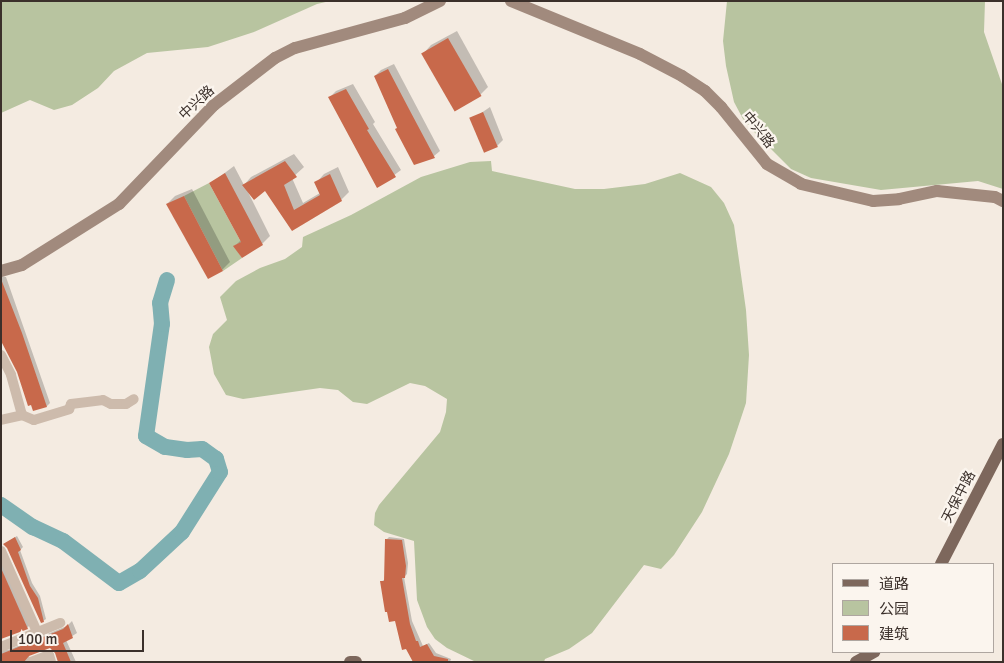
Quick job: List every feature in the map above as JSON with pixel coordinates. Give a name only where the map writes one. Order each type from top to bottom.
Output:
[{"type":"main road","name":"中兴路","points":[[1,271],[22,265],[119,204],[214,105],[275,58],[295,48],[405,18],[440,1]]},
{"type":"main road","name":"中兴路","points":[[511,1],[640,54],[682,76],[705,91],[722,107],[767,164],[801,184],[873,201],[899,199],[937,191],[995,196],[1003,200]]},
{"type":"main road","name":"天保中路","points":[[942,563],[1003,444]]},
{"type":"main road","points":[[856,662],[872,653]]},
{"type":"main road","points":[[350,662],[356,662]]},
{"type":"street","points":[[1,355],[11,375],[22,416]]},
{"type":"street","points":[[1,420],[22,416],[34,420],[69,409],[72,404],[103,400],[112,404],[126,404],[134,399]]},
{"type":"street","points":[[1,551],[37,632]]},
{"type":"street","points":[[1,647],[60,623]]},
{"type":"street","points":[[31,662],[49,655],[51,662]]},
{"type":"green space","points":[[1,1],[330,1],[317,4],[254,32],[208,47],[147,53],[114,71],[98,88],[72,105],[54,110],[30,100],[1,113]]},
{"type":"green space","points":[[727,1],[985,1],[984,32],[1003,87],[1003,189],[978,181],[881,190],[811,178],[791,169],[743,119],[734,102],[723,41]]},
{"type":"green space","points":[[491,161],[492,171],[575,189],[604,189],[645,184],[680,173],[711,187],[724,203],[734,225],[746,310],[749,355],[746,403],[729,454],[702,512],[674,555],[661,569],[644,565],[592,633],[569,649],[545,659],[544,662],[476,662],[447,648],[435,639],[427,627],[417,600],[414,541],[384,532],[374,525],[375,513],[379,505],[440,432],[446,412],[447,399],[425,386],[410,383],[367,404],[353,402],[338,390],[320,388],[243,399],[226,395],[214,374],[209,347],[213,334],[227,320],[220,297],[236,281],[260,268],[285,259],[302,247],[303,237],[351,215],[421,177],[470,162]]},
{"type":"green space","points":[[209,183],[241,242],[234,246],[242,258],[223,271],[184,196]]},
{"type":"building","points":[[448,38],[482,96],[455,112],[421,54]]},
{"type":"building","points":[[388,69],[435,158],[414,165],[395,129],[397,128],[374,76]]},
{"type":"building","points":[[346,89],[369,129],[367,130],[396,177],[377,188],[328,97]]},
{"type":"building","points":[[483,112],[498,147],[484,153],[469,118]]},
{"type":"building","points":[[285,161],[297,177],[284,185],[294,210],[320,195],[314,182],[330,174],[342,201],[292,231],[265,191],[254,200],[242,185]]},
{"type":"building","points":[[225,173],[263,245],[242,258],[233,246],[241,242],[209,183]]},
{"type":"building","points":[[184,196],[223,271],[208,279],[166,204]]},
{"type":"building","points":[[1,279],[47,407],[33,411],[31,405],[28,406],[17,372],[1,341]]},
{"type":"building","points":[[15,537],[21,550],[18,552],[30,586],[38,598],[44,622],[41,623],[7,548],[3,544]]},
{"type":"building","points":[[385,539],[402,540],[406,566],[405,578],[402,578],[410,624],[416,641],[418,641],[420,647],[427,644],[434,656],[448,659],[448,662],[413,662],[406,649],[402,650],[395,621],[389,622],[387,612],[385,612],[380,581],[384,581]]},
{"type":"building","points":[[1,568],[28,629],[1,639]]},
{"type":"building","points":[[68,624],[73,638],[63,643],[71,662],[58,662],[55,653],[50,648],[29,656],[24,662],[1,662],[1,654],[63,629]]},
{"type":"waterway","points":[[1,505],[33,527],[63,541],[119,583],[140,571],[182,532],[220,472],[216,459],[202,449],[187,450],[165,447],[146,436],[162,324],[160,303],[167,280]]}]
